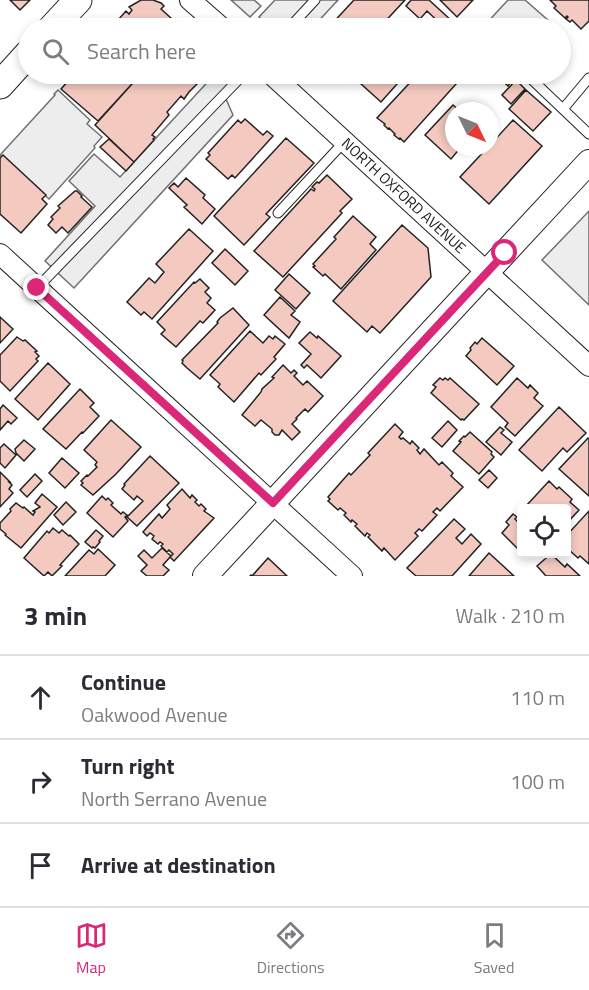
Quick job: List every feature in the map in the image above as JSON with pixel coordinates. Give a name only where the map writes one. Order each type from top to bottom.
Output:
[{"type":"main road","points":[[61,18],[78,0]]},
{"type":"main road","points":[[0,85],[18,65]]},
{"type":"street","points":[[190,0],[211,18]]},
{"type":"street","name":"NORTH OXFORD AVENUE","points":[[282,84],[589,366]]},
{"type":"street","points":[[205,576],[589,162]]},
{"type":"street","points":[[0,254],[352,576]]},
{"type":"lane","points":[[298,18],[315,0]]},
{"type":"lane","points":[[563,109],[589,78]]},
{"type":"lane","points":[[37,288],[234,84]]},
{"type":"lane","points":[[537,84],[589,134]]},
{"type":"lane","points":[[278,213],[345,141]]},
{"type":"shaded area","points":[[231,0],[254,0],[261,6],[250,17]]},
{"type":"shaded area","points":[[275,0],[338,0],[321,18],[259,17]]},
{"type":"shaded area","points":[[508,0],[525,0],[546,18],[491,18]]},
{"type":"shaded area","points":[[206,84],[236,84],[238,86],[226,99],[233,115],[74,288],[45,261],[95,206],[69,181],[94,154],[120,177]]},
{"type":"shaded area","points":[[58,90],[90,120],[87,124],[102,137],[94,146],[95,148],[49,199],[0,155]]},
{"type":"shaded area","points":[[589,211],[589,305],[542,260]]},
{"type":"building","points":[[10,0],[30,0],[20,10]]},
{"type":"building","points":[[141,0],[153,0],[164,6],[161,9],[171,18],[120,18],[126,11],[129,14],[132,10],[129,7]]},
{"type":"building","points":[[354,0],[405,0],[388,18],[337,18]]},
{"type":"building","points":[[411,0],[429,0],[449,18],[434,18],[427,11],[419,18],[406,6]]},
{"type":"building","points":[[440,0],[473,0],[457,17]]},
{"type":"building","points":[[550,0],[589,0],[589,21],[581,29],[571,21],[571,18],[567,16],[565,18],[554,8],[556,6]]},
{"type":"building","points":[[66,84],[132,84],[98,121],[61,89]]},
{"type":"building","points":[[132,84],[197,84],[184,99],[181,96],[167,112],[169,115],[152,135],[155,137],[154,140],[134,162],[95,125]]},
{"type":"building","points":[[361,84],[397,84],[381,102]]},
{"type":"building","points":[[409,84],[456,84],[404,142],[377,118]]},
{"type":"building","points":[[512,84],[520,84],[525,89],[511,104],[502,95]]},
{"type":"building","points":[[526,90],[551,112],[533,131],[509,109]]},
{"type":"building","points":[[445,114],[445,153],[425,135]]},
{"type":"building","points":[[245,119],[263,135],[267,131],[273,136],[235,178],[232,175],[228,179],[206,159],[210,155],[208,153],[238,120],[241,123]]},
{"type":"building","points":[[513,120],[542,146],[489,204],[460,177],[480,156],[499,156],[499,135]]},
{"type":"building","points":[[286,138],[314,163],[266,214],[270,217],[244,245],[214,216]]},
{"type":"building","points":[[109,139],[134,162],[126,171],[100,147]]},
{"type":"building","points":[[3,155],[46,195],[42,199],[47,204],[21,233],[0,214],[0,158]]},
{"type":"building","points":[[327,175],[352,199],[283,277],[254,251],[311,189],[314,191],[312,187]]},
{"type":"building","points":[[186,178],[205,195],[203,198],[215,209],[202,224],[169,188],[174,183],[178,187]]},
{"type":"building","points":[[75,191],[92,207],[68,233],[62,227],[56,233],[48,225],[53,219],[51,217],[60,208],[58,206]]},
{"type":"building","points":[[353,216],[376,237],[370,244],[376,250],[341,289],[325,274],[323,276],[313,267],[315,266],[313,264]]},
{"type":"building","points":[[402,225],[428,248],[431,277],[380,333],[372,326],[367,332],[333,301]]},
{"type":"building","points":[[189,229],[213,251],[152,319],[144,312],[141,315],[127,302],[149,278],[155,283],[164,272],[156,264]]},
{"type":"building","points":[[225,249],[248,271],[235,285],[212,263]]},
{"type":"building","points":[[289,274],[310,293],[296,309],[275,290]]},
{"type":"building","points":[[200,279],[209,288],[205,292],[211,298],[207,303],[215,310],[203,323],[200,321],[176,347],[161,334],[165,330],[157,322],[194,282]]},
{"type":"building","points":[[280,297],[295,311],[291,315],[300,322],[289,338],[264,315]]},
{"type":"building","points":[[233,308],[249,325],[200,379],[182,363],[182,360],[218,323],[220,318]]},
{"type":"building","points":[[0,317],[13,329],[0,343]]},
{"type":"building","points":[[250,331],[263,343],[269,336],[273,339],[275,336],[285,344],[274,357],[276,359],[261,375],[259,373],[234,402],[218,387],[220,384],[210,375]]},
{"type":"building","points":[[310,332],[341,356],[321,378],[307,365],[304,368],[301,365],[311,354],[299,343]]},
{"type":"building","points":[[17,337],[25,340],[39,356],[36,359],[38,361],[10,391],[0,381],[0,355]]},
{"type":"building","points":[[482,338],[514,366],[497,385],[466,356],[475,342],[477,344]]},
{"type":"building","points":[[48,363],[70,384],[38,420],[15,399]]},
{"type":"building","points":[[283,365],[291,373],[294,370],[297,373],[294,376],[303,385],[307,381],[323,396],[308,412],[305,409],[296,418],[292,424],[300,432],[292,440],[282,430],[279,435],[275,435],[272,429],[261,420],[255,426],[242,415]]},
{"type":"building","points":[[440,378],[448,380],[450,378],[479,404],[464,420],[461,420],[431,393],[436,387],[433,385]]},
{"type":"building","points":[[517,378],[528,388],[530,385],[538,393],[534,398],[543,406],[515,436],[505,427],[508,423],[491,407]]},
{"type":"building","points":[[80,389],[94,403],[90,407],[99,416],[66,449],[43,429]]},
{"type":"building","points":[[3,405],[17,418],[11,424],[8,421],[0,430],[0,409]]},
{"type":"building","points":[[559,407],[586,433],[567,452],[563,448],[542,471],[519,450]]},
{"type":"building","points":[[111,420],[141,447],[93,495],[81,485],[83,483],[81,481],[97,467],[95,465],[97,462],[84,450]]},
{"type":"building","points":[[448,421],[457,430],[442,447],[432,438]]},
{"type":"building","points":[[395,424],[403,432],[399,437],[401,439],[403,438],[410,444],[412,441],[419,448],[417,450],[420,454],[424,449],[439,465],[442,462],[453,473],[451,476],[463,487],[440,511],[437,508],[433,512],[437,515],[422,531],[419,529],[415,533],[418,536],[395,560],[384,548],[382,551],[368,537],[370,535],[367,533],[365,536],[355,526],[357,524],[344,515],[346,513],[340,508],[338,510],[328,501],[330,499],[328,497],[349,473],[351,475],[370,455],[368,453]]},
{"type":"building","points":[[500,427],[504,430],[501,433],[512,442],[501,455],[486,442]]},
{"type":"building","points":[[470,432],[492,452],[494,457],[479,474],[453,451],[461,442],[459,441]]},
{"type":"building","points":[[589,439],[589,496],[559,469]]},
{"type":"building","points":[[24,440],[35,449],[24,461],[15,449]]},
{"type":"building","points":[[4,444],[16,455],[5,468],[0,463],[0,448]]},
{"type":"building","points":[[150,456],[179,483],[137,526],[127,517],[143,501],[137,496],[134,500],[122,489]]},
{"type":"building","points":[[62,458],[79,473],[65,488],[49,473]]},
{"type":"building","points":[[489,470],[497,478],[488,488],[479,480]]},
{"type":"building","points":[[0,472],[12,485],[9,489],[13,493],[0,507]]},
{"type":"building","points":[[35,474],[42,481],[27,497],[20,490]]},
{"type":"building","points":[[549,481],[572,499],[570,502],[579,510],[571,519],[571,504],[528,504]]},
{"type":"building","points":[[182,489],[190,498],[192,495],[197,500],[195,502],[199,506],[201,504],[206,509],[204,511],[214,518],[174,561],[170,557],[173,554],[161,546],[163,544],[160,542],[158,544],[152,539],[154,536],[150,533],[147,536],[143,532],[159,514],[162,518],[170,509],[167,505]]},
{"type":"building","points":[[42,494],[57,507],[21,548],[5,535],[0,529],[0,523],[16,503],[33,515],[35,512],[33,511],[40,507],[35,503]]},
{"type":"building","points":[[102,496],[106,500],[108,498],[113,503],[111,505],[121,514],[123,512],[127,515],[125,517],[128,521],[113,537],[87,513]]},
{"type":"building","points":[[66,502],[76,512],[63,525],[54,515]]},
{"type":"building","points":[[589,511],[589,564],[571,552],[571,531]]},
{"type":"building","points":[[513,514],[517,517],[515,519],[517,521],[517,548],[502,533],[509,525],[506,522]]},
{"type":"building","points":[[454,519],[465,529],[456,538],[462,544],[471,534],[481,544],[452,576],[416,576],[407,568]]},
{"type":"building","points":[[53,528],[59,533],[62,530],[79,544],[52,576],[48,572],[44,576],[24,558],[47,531],[49,533]]},
{"type":"building","points":[[96,530],[103,536],[95,548],[92,548],[85,542]]},
{"type":"building","points":[[162,548],[171,556],[163,565],[169,570],[163,576],[147,576],[141,571],[147,565],[138,556],[144,550],[152,558]]},
{"type":"building","points":[[98,549],[115,565],[105,576],[65,576],[89,550],[94,554]]},
{"type":"building","points":[[489,553],[514,576],[469,576]]},
{"type":"building","points":[[268,558],[287,576],[252,576]]},
{"type":"building","points":[[546,558],[555,558],[565,567],[567,564],[580,576],[546,576],[537,566]]},
{"type":"route","points":[[37,288],[273,503],[505,253]]}]
